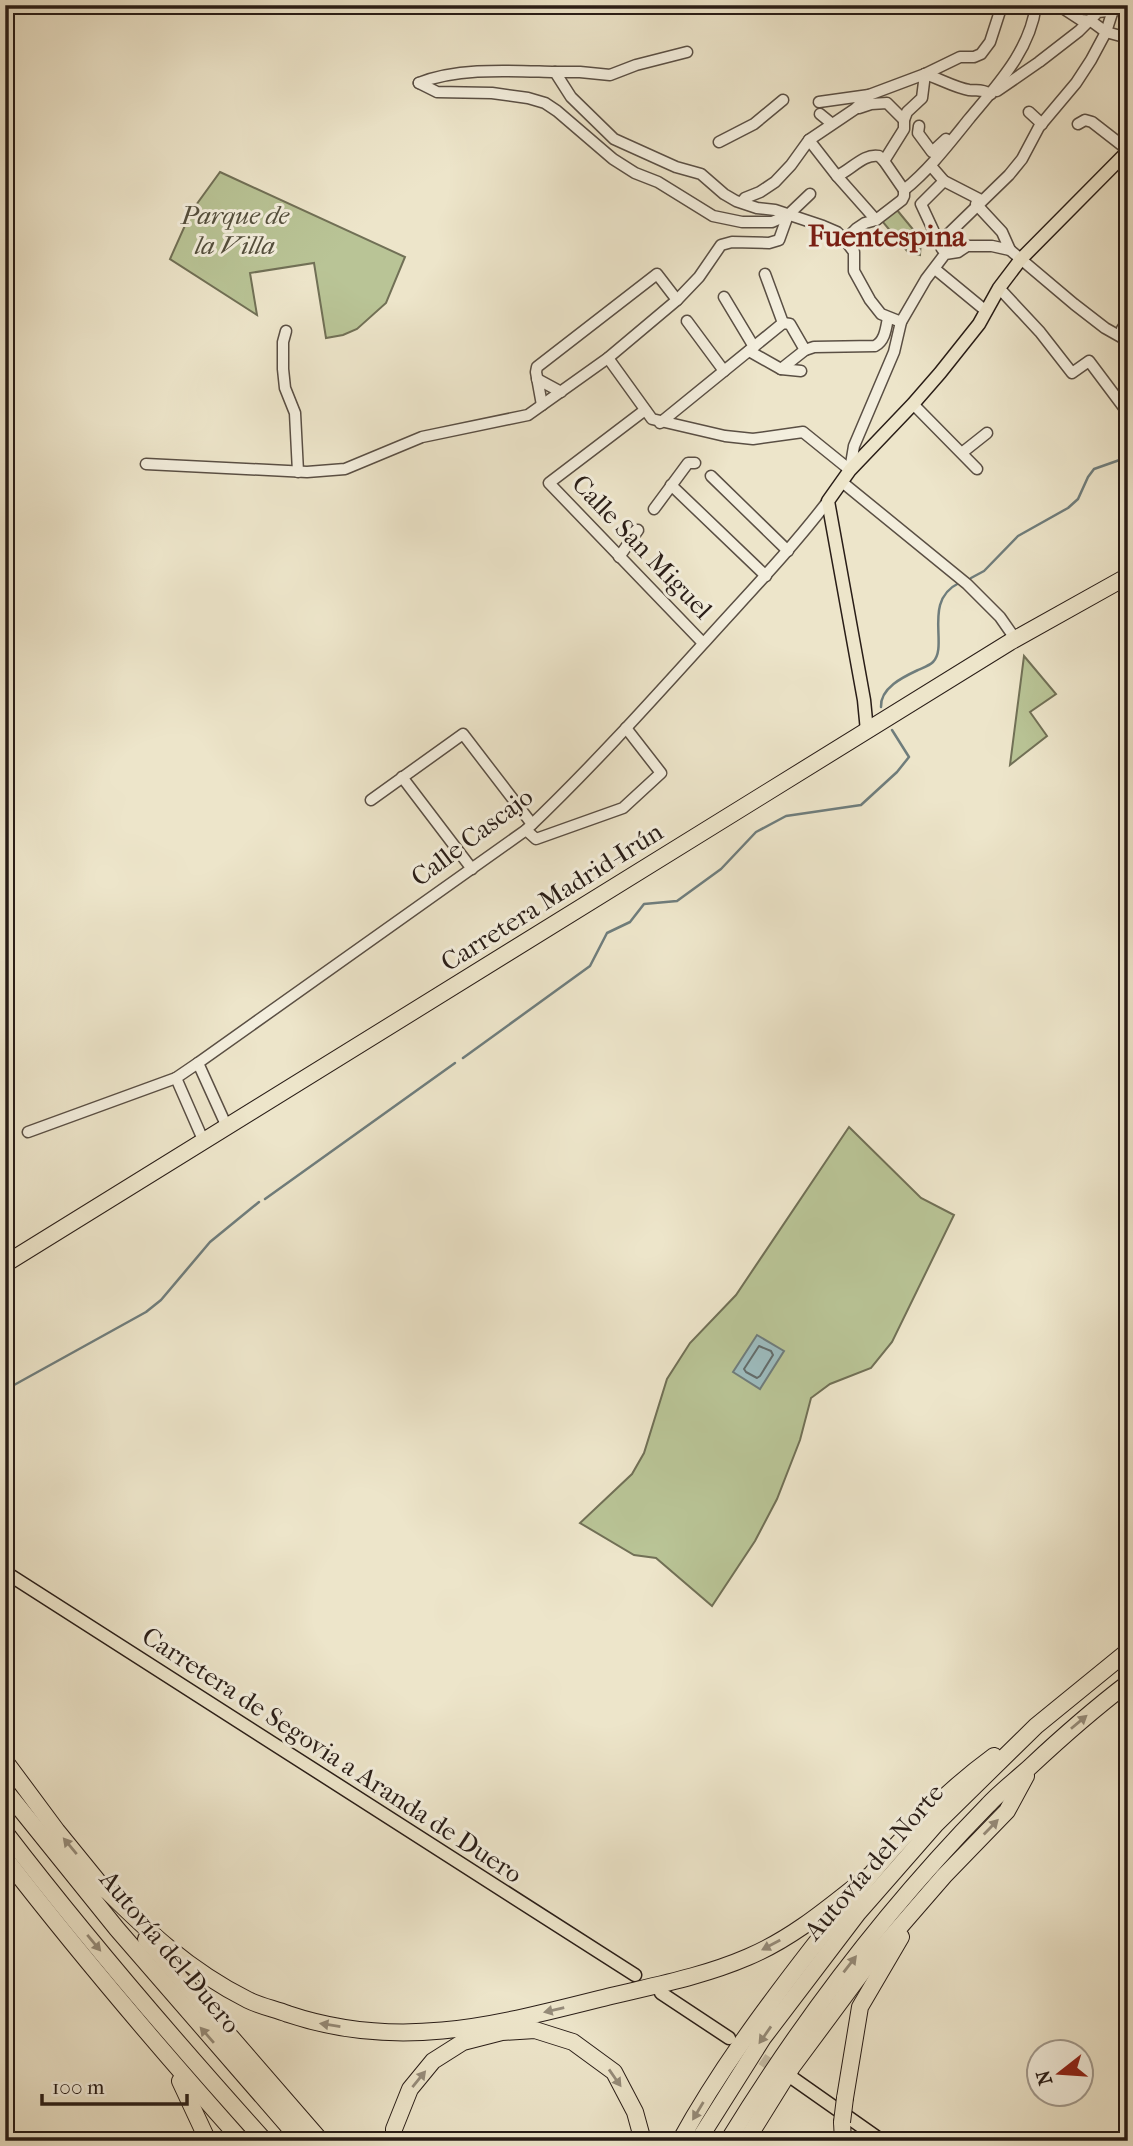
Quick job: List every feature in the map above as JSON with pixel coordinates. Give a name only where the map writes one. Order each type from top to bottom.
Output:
[{"type":"highway","name":"Carretera Madrid-Irún","points":[[5,1264],[1016,640],[1128,576]]},
{"type":"highway","name":"Autovía del Norte","points":[[698,2141],[763,2038],[849,1924],[936,1824],[1036,1726],[1128,1651]]},
{"type":"highway","name":"Autovía del Norte","points":[[727,2141],[814,2010],[879,1926],[989,1804],[1072,1728],[1128,1683]]},
{"type":"highway","points":[[680,2141],[719,2075],[765,2008],[867,1877],[922,1816],[958,1782],[1036,1726]]},
{"type":"highway","points":[[5,1760],[99,1882],[184,1985],[321,2141]]},
{"type":"highway","points":[[746,2141],[800,2056],[872,1959],[944,1876],[1007,1811],[1032,1765]]},
{"type":"highway","name":"Autovía del Duero","points":[[5,1790],[117,1929],[301,2141]]},
{"type":"highway","name":"Autovía del Duero","points":[[5,1832],[49,1890],[184,2051],[265,2141]]},
{"type":"highway","points":[[5,1858],[165,2054],[242,2141]]},
{"type":"highway","points":[[843,2141],[845,2098],[860,2007],[906,1928],[944,1876]]},
{"type":"highway","points":[[99,1882],[142,1926],[194,1969],[250,2001],[312,2022],[386,2034],[435,2032],[488,2025],[708,1972],[749,1956],[803,1928],[867,1877]]},
{"type":"highway","points":[[394,2141],[394,2129],[410,2090],[433,2062],[463,2042],[502,2032],[535,2030],[573,2042],[614,2072],[635,2112],[643,2141]]},
{"type":"highway","points":[[165,2054],[189,2096],[208,2141]]},
{"type":"main road","name":"Calle Cascajo","points":[[828,501],[850,470],[913,404],[979,324],[999,288],[1021,259],[1128,151]]},
{"type":"main road","points":[[828,501],[864,700],[867,732]]},
{"type":"main road","name":"Carretera de Segovia a Aranda de Duero","points":[[5,1572],[635,1975]]},
{"type":"main road","points":[[661,1993],[729,2038]]},
{"type":"main road","points":[[791,2077],[882,2141]]},
{"type":"street","points":[[819,102],[869,96],[960,57],[981,54],[990,42],[1002,5]]},
{"type":"street","points":[[904,190],[931,166],[1009,71],[1030,29],[1036,5]]},
{"type":"street","points":[[1058,5],[1081,20],[1091,21],[1107,32],[1128,38]]},
{"type":"street","points":[[991,94],[1039,62],[1091,21],[1098,12],[1128,9]]},
{"type":"street","points":[[939,243],[1022,159],[1042,124],[1076,83],[1107,32],[1113,10]]},
{"type":"street","points":[[687,52],[636,65],[610,75],[511,71],[437,76],[419,83],[437,92],[492,93],[545,103],[612,159],[635,173],[658,182],[713,216],[742,222],[772,222],[788,215],[810,194]]},
{"type":"street","points":[[555,72],[571,97],[614,139],[676,167],[701,174],[724,194],[742,202],[757,208],[775,210],[837,232],[854,252],[853,265],[856,275],[870,300],[881,314],[901,323]]},
{"type":"street","points":[[925,74],[969,90],[980,89],[991,94]]},
{"type":"street","points":[[884,161],[904,129],[907,112],[922,98],[925,74]]},
{"type":"street","points":[[742,202],[775,182],[808,140],[855,109],[869,96]]},
{"type":"street","points":[[719,142],[754,124],[783,100]]},
{"type":"street","points":[[855,109],[879,102],[887,103],[904,120]]},
{"type":"street","points":[[893,109],[917,102]]},
{"type":"street","points":[[1029,112],[1042,124]]},
{"type":"street","points":[[820,114],[831,123]]},
{"type":"street","points":[[1078,124],[1085,120],[1092,122],[1128,151]]},
{"type":"street","points":[[919,126],[918,133],[932,152],[947,138],[955,136]]},
{"type":"street","points":[[808,140],[876,220]]},
{"type":"street","points":[[837,176],[867,156],[879,156],[904,190],[902,200],[876,220],[865,223],[845,240]]},
{"type":"street","points":[[931,166],[944,181],[979,202],[1002,232],[1010,250],[1095,320],[1128,341]]},
{"type":"street","points":[[944,181],[921,204],[945,254]]},
{"type":"street","points":[[146,464],[298,472],[345,469],[422,437],[528,415],[608,358],[677,300],[699,277],[721,245],[732,242],[769,243],[779,240],[788,215]]},
{"type":"street","points":[[608,358],[652,419],[660,423],[753,439],[803,432],[850,470],[856,439],[894,352],[901,323],[926,279],[945,254],[958,252],[967,246],[992,246],[1010,250]]},
{"type":"street","points":[[935,268],[986,310]]},
{"type":"street","points":[[542,405],[537,367],[657,274],[677,300]]},
{"type":"street","points":[[765,274],[783,323]]},
{"type":"street","points":[[999,288],[1025,315],[1072,373],[1089,361],[1128,413]]},
{"type":"street","points":[[724,297],[752,349],[781,369],[801,371]]},
{"type":"street","points":[[781,369],[814,346],[875,346],[883,338],[888,318]]},
{"type":"street","points":[[687,321],[724,371]]},
{"type":"street","points":[[660,423],[783,323],[790,324],[805,350]]},
{"type":"street","points":[[286,331],[283,342],[283,369],[285,388],[295,413],[298,472]]},
{"type":"street","points":[[537,379],[561,392]]},
{"type":"street","points":[[913,404],[977,469]]},
{"type":"street","name":"Calle San Miguel","points":[[645,410],[549,483],[703,643]]},
{"type":"street","points":[[962,452],[987,433]]},
{"type":"street","points":[[654,509],[688,463],[695,463]]},
{"type":"street","points":[[712,477],[788,551]]},
{"type":"street","points":[[842,482],[967,584],[1000,617],[1016,640]]},
{"type":"street","points":[[671,485],[766,576]]},
{"type":"street","name":"Calle Cascajo","points":[[28,1132],[176,1078],[529,827],[626,728],[766,576],[828,501]]},
{"type":"street","points":[[619,557],[638,530]]},
{"type":"street","points":[[371,800],[463,734],[536,839],[623,808],[661,773],[626,728]]},
{"type":"street","points":[[402,777],[472,869]]},
{"type":"street","points":[[198,1063],[227,1127]]},
{"type":"street","points":[[176,1078],[204,1142]]},
{"type":"green space","name":"Parque de la Villa","points":[[220,172],[405,257],[386,303],[357,329],[326,338],[314,263],[250,273],[257,315],[170,259],[191,212]]},
{"type":"green space","points":[[897,210],[921,239],[920,255],[908,252],[882,221]]},
{"type":"green space","points":[[1024,656],[1056,694],[1030,712],[1047,736],[1010,765]]},
{"type":"green space","points":[[849,1127],[921,1198],[954,1215],[892,1342],[871,1368],[830,1384],[811,1398],[800,1440],[777,1499],[755,1541],[712,1606],[656,1558],[634,1555],[580,1523],[632,1474],[644,1453],[667,1379],[690,1343],[736,1295]]},
{"type":"water","points":[[757,1335],[784,1351],[760,1389],[733,1372]]},
{"type":"waterway","points":[[971,578],[984,571],[1018,536],[1068,508],[1078,499],[1094,469],[1128,457]]},
{"type":"waterway","points":[[881,707],[888,689],[933,662],[939,645],[938,623],[942,601],[948,591],[959,583]]},
{"type":"waterway","points":[[463,1058],[590,966],[607,933],[630,922],[644,904],[677,901],[721,869],[756,832],[786,816],[861,805],[897,772],[909,757],[892,730]]},
{"type":"waterway","points":[[265,1199],[455,1063]]},
{"type":"waterway","points":[[5,1390],[146,1312],[161,1300],[210,1242],[259,1202]]},
{"type":"tunnel","points":[[747,2049],[781,2072]]},
{"type":"district","name":"Fuentespina","points":[[887,236]]}]
